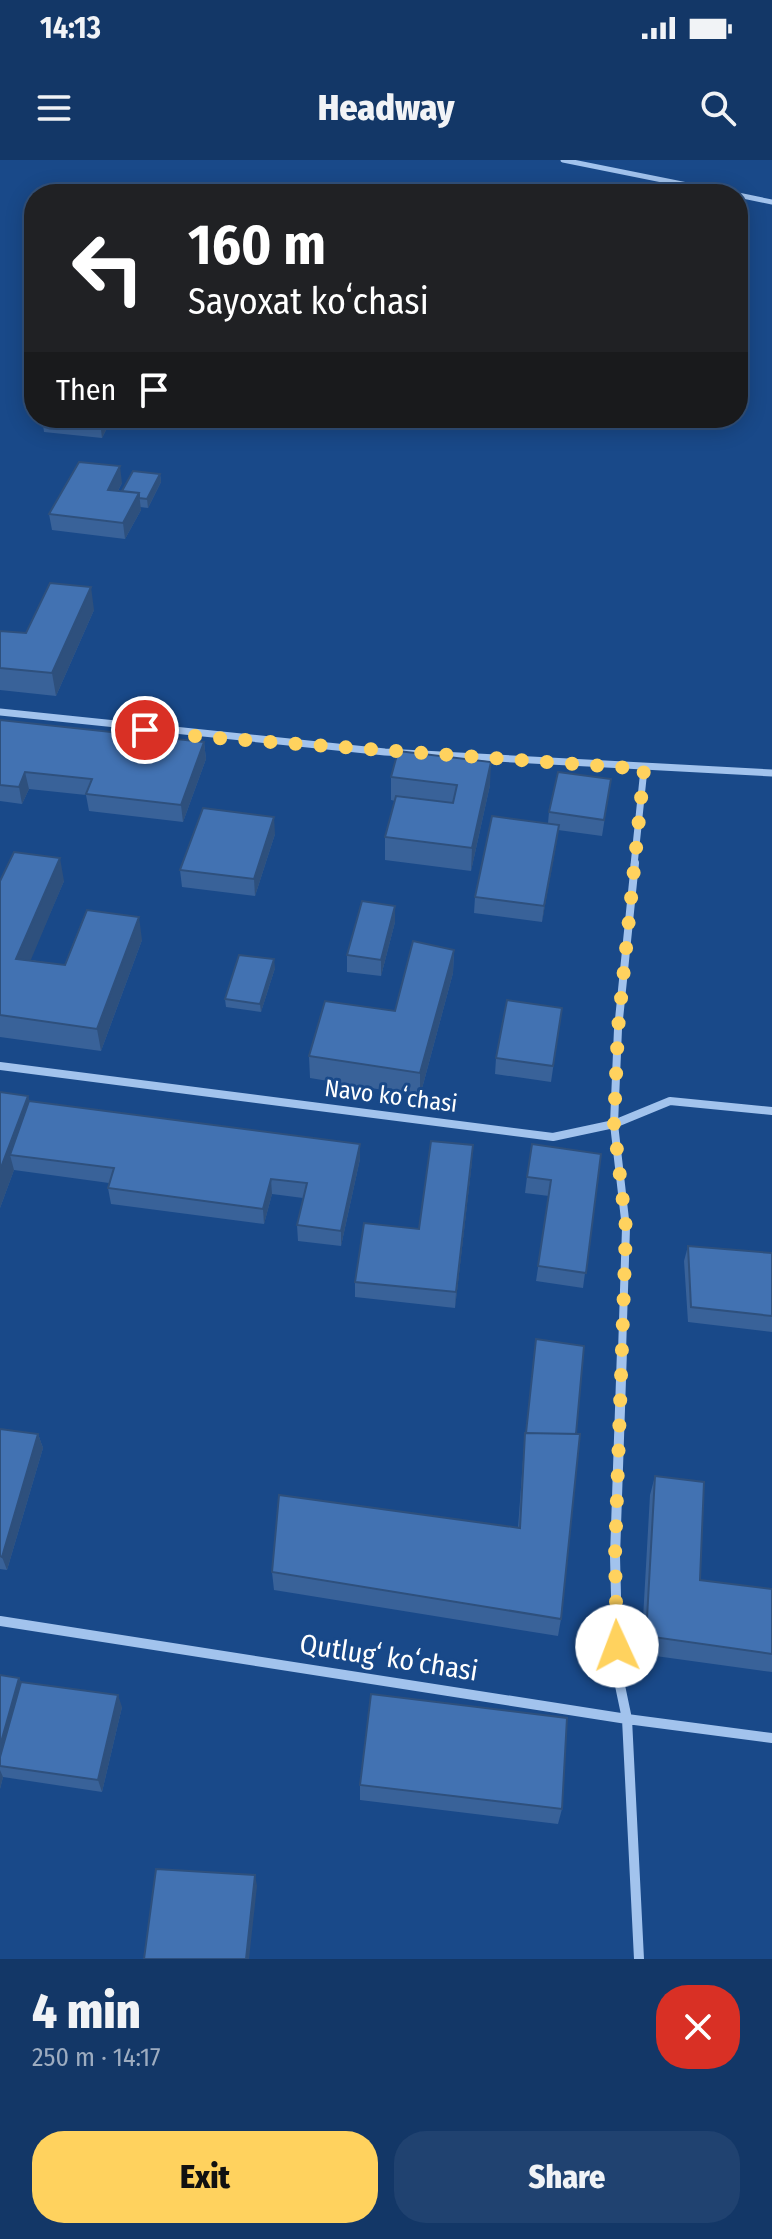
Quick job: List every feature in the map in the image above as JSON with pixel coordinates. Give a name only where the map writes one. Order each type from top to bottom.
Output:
[{"type":"street","points":[[563,160],[681,184]]},
{"type":"street","points":[[748,197],[772,202]]},
{"type":"street","points":[[0,712],[203,737],[644,769],[772,773]]},
{"type":"street","points":[[639,1959],[627,1719],[618,1676],[615,1556],[626,1228],[614,1124],[618,1029],[644,769]]},
{"type":"street","name":"Navo koʻchasi","points":[[0,1066],[553,1137],[614,1124],[670,1101],[772,1111]]},
{"type":"street","name":"Qutlugʻ koʻchasi","points":[[0,1621],[627,1719],[772,1738]]},
{"type":"building","points":[[79,462],[120,466],[108,490],[139,493],[123,523],[49,514]]},
{"type":"building","points":[[133,471],[160,474],[147,499],[139,498],[139,493],[122,491]]},
{"type":"building","points":[[50,583],[91,587],[52,673],[0,668],[0,631],[26,633]]},
{"type":"building","points":[[0,720],[204,742],[181,805],[86,794],[92,779],[25,772],[19,787],[0,785]]},
{"type":"building","points":[[398,751],[491,762],[472,848],[385,837],[396,796],[453,803],[457,785],[391,777]]},
{"type":"building","points":[[558,772],[611,779],[604,820],[549,812]]},
{"type":"building","points":[[203,808],[274,817],[254,879],[180,870]]},
{"type":"building","points":[[492,816],[559,825],[544,906],[475,897]]},
{"type":"building","points":[[14,852],[60,858],[16,959],[65,965],[87,910],[139,917],[97,1029],[0,1015],[0,881]]},
{"type":"building","points":[[362,901],[395,906],[381,960],[347,955]]},
{"type":"building","points":[[413,941],[454,950],[420,1073],[309,1056],[325,1001],[395,1011]]},
{"type":"building","points":[[239,955],[274,959],[260,1004],[225,999]]},
{"type":"building","points":[[507,1000],[562,1008],[553,1066],[496,1058]]},
{"type":"building","points":[[0,1092],[28,1096],[0,1170]]},
{"type":"building","points":[[29,1101],[360,1144],[341,1231],[297,1225],[307,1183],[271,1179],[263,1209],[108,1188],[114,1168],[10,1155]]},
{"type":"building","points":[[431,1141],[473,1145],[456,1292],[355,1282],[364,1223],[419,1229]]},
{"type":"building","points":[[532,1144],[601,1154],[586,1273],[538,1266],[551,1180],[527,1177]]},
{"type":"building","points":[[688,1246],[772,1253],[772,1316],[691,1307]]},
{"type":"building","points":[[536,1339],[584,1346],[576,1434],[526,1433]]},
{"type":"building","points":[[0,1429],[38,1434],[2,1557],[0,1556]]},
{"type":"building","points":[[525,1433],[580,1434],[561,1619],[272,1572],[279,1495],[520,1528]]},
{"type":"building","points":[[655,1476],[704,1482],[700,1580],[772,1589],[772,1654],[646,1636]]},
{"type":"building","points":[[0,1675],[19,1678],[0,1746]]},
{"type":"building","points":[[21,1682],[118,1695],[98,1780],[0,1766]]},
{"type":"building","points":[[371,1694],[567,1718],[562,1809],[360,1785]]},
{"type":"building","points":[[156,1869],[255,1875],[246,1959],[144,1959]]},
{"type":"route","points":[[145,730],[203,737],[644,769],[618,1029],[614,1124],[626,1228],[615,1556],[617,1646]]}]
